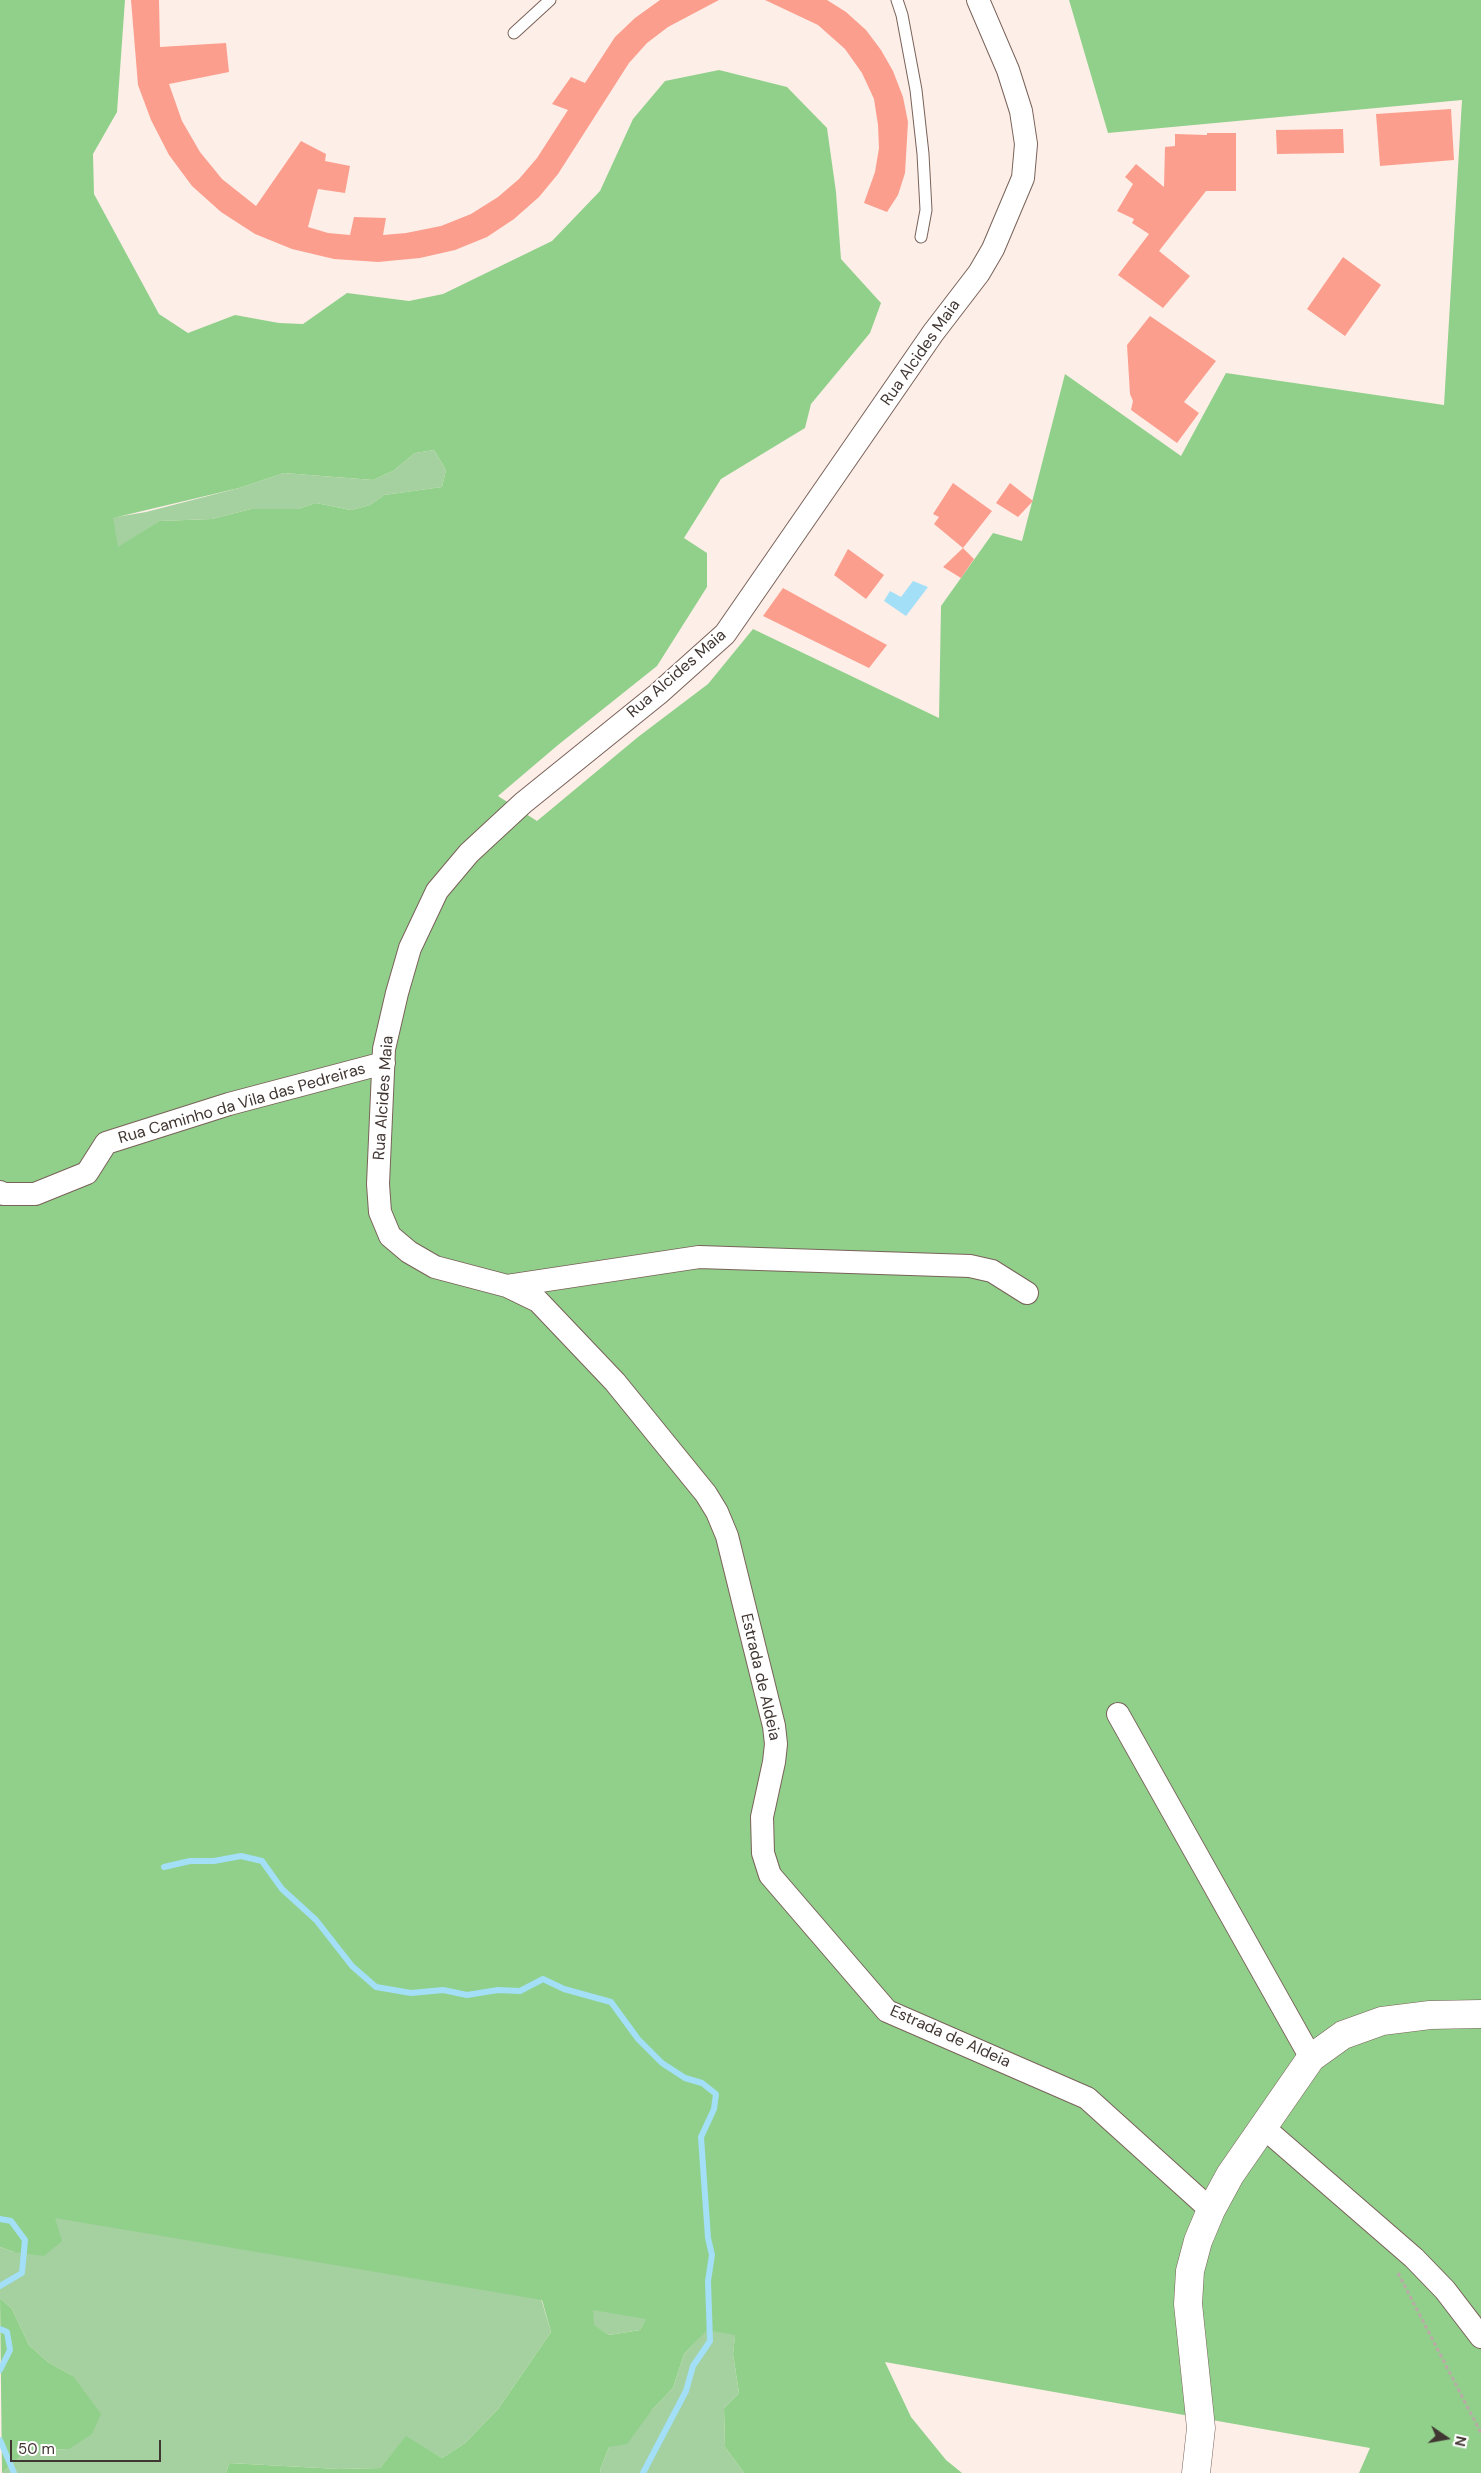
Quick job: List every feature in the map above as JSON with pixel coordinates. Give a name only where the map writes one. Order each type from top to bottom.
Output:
[{"type":"main road","points":[[1196,2473],[1200,2428],[1188,2304],[1190,2271],[1198,2241],[1211,2210],[1230,2175],[1311,2058],[1343,2035],[1382,2021],[1430,2015],[1481,2014]]},
{"type":"street","name":"Rua Alcides Maia","points":[[435,1266],[409,1252],[390,1236],[380,1212],[378,1184],[384,1049],[394,1002],[410,948],[438,892],[469,853],[523,803],[658,694],[725,634],[933,333],[979,273],[993,249],[1023,178],[1026,144],[1021,111],[1013,86],[978,0]]},
{"type":"street","name":"Rua Caminho da Vila das Pedreiras","points":[[0,1192],[3,1194],[35,1194],[87,1173],[106,1143],[229,1104],[384,1063]]},
{"type":"street","points":[[507,1286],[699,1257],[970,1266],[992,1271],[1026,1293]]},
{"type":"street","name":"Estrada de Aldeia","points":[[435,1266],[507,1286],[538,1301],[574,1336],[615,1382],[706,1494],[717,1512],[727,1536],[774,1726],[776,1744],[774,1762],[762,1817],[763,1853],[770,1875],[887,2011],[1087,2098],[1211,2210]]},
{"type":"street","points":[[1118,1714],[1311,2058]]},
{"type":"street","points":[[1263,2127],[1388,2234],[1445,2290],[1481,2337]]},
{"type":"lane","points":[[514,33],[550,0]]},
{"type":"lane","points":[[897,0],[902,15],[916,90],[926,178],[926,210],[920,237]]},
{"type":"path","points":[[1388,2234],[1392,2259],[1402,2282],[1481,2433]]},
{"type":"green space","points":[[0,0],[125,0],[117,112],[93,154],[94,194],[159,314],[188,333],[235,315],[279,323],[303,324],[347,293],[409,301],[443,294],[552,241],[600,191],[633,119],[665,81],[719,70],[787,87],[827,128],[836,192],[841,259],[881,303],[870,333],[811,404],[805,428],[721,479],[684,538],[707,553],[707,587],[657,666],[558,745],[498,796],[537,821],[638,737],[708,684],[753,629],[939,718],[941,606],[993,533],[1022,541],[1065,374],[1181,456],[1226,373],[1444,405],[1462,100],[1108,133],[1069,0],[1481,0],[1481,2473],[1359,2473],[1370,2448],[885,2362],[911,2417],[946,2460],[962,2473],[744,2473],[725,2447],[724,2408],[739,2393],[733,2354],[735,2335],[707,2330],[684,2354],[673,2388],[652,2410],[627,2444],[609,2447],[600,2470],[601,2473],[226,2473],[229,2463],[339,2469],[380,2468],[406,2436],[442,2458],[465,2443],[498,2409],[551,2332],[542,2300],[55,2218],[62,2241],[44,2256],[14,2252],[0,2247]],"holes":[[[434,450],[446,470],[442,487],[384,495],[370,505],[351,510],[316,503],[298,509],[251,509],[212,519],[159,521],[118,547],[113,518],[239,488],[284,473],[373,480],[393,471],[415,453]],[[593,2310],[646,2319],[640,2330],[609,2335],[594,2325]]]},
{"type":"green space","points":[[434,450],[446,470],[442,487],[384,495],[370,505],[351,510],[316,503],[298,509],[251,509],[212,519],[159,521],[107,555],[0,515],[92,521],[146,512],[239,488],[284,473],[373,480],[393,471],[415,453]]},
{"type":"green space","points":[[0,1414],[737,2319],[733,2354],[739,2393],[724,2408],[725,2447],[744,2473],[601,2473],[600,2470],[609,2447],[652,2410],[673,2388],[684,2354],[699,2338],[660,2296],[640,2330],[609,2335],[593,2325],[593,2285],[519,2225],[551,2332],[498,2409],[465,2443],[442,2458],[406,2437],[380,2468],[339,2469],[229,2463],[226,2473],[2,2473],[21,2456],[39,2450],[69,2449],[73,2376],[48,2362],[29,2345],[12,2309],[0,2298],[0,2247],[14,2252],[52,2210]]},
{"type":"green space","points":[[0,2298],[12,2309],[29,2345],[48,2362],[73,2376],[101,2414],[92,2434],[69,2449],[39,2450],[21,2456],[2,2473]]},
{"type":"water","points":[[913,581],[928,587],[906,616],[884,601],[890,591],[901,597]]},
{"type":"building","points":[[131,0],[159,0],[160,47],[226,43],[229,72],[169,84],[182,121],[200,152],[222,179],[256,206],[301,141],[326,154],[325,161],[350,166],[345,193],[318,189],[308,227],[328,233],[350,235],[354,217],[386,218],[383,235],[406,233],[441,226],[471,214],[498,197],[519,179],[537,158],[568,110],[552,104],[571,77],[585,83],[615,37],[635,18],[660,0],[719,0],[668,27],[647,43],[629,63],[558,174],[539,197],[514,219],[487,237],[455,250],[420,258],[378,262],[334,259],[292,249],[255,234],[221,212],[192,186],[169,155],[151,120],[138,85]]},
{"type":"building","points":[[765,0],[827,0],[846,12],[866,30],[881,50],[893,71],[903,97],[908,122],[905,173],[898,195],[887,212],[864,203],[875,172],[879,148],[874,99],[862,73],[845,49],[818,25]]},
{"type":"building","points":[[1451,109],[1454,160],[1380,166],[1376,114]]},
{"type":"building","points":[[1343,129],[1344,153],[1277,154],[1276,130]]},
{"type":"building","points":[[1207,133],[1236,133],[1236,191],[1206,191],[1159,251],[1190,276],[1163,308],[1118,275],[1149,234],[1132,223],[1134,219],[1117,211],[1133,184],[1125,177],[1136,164],[1164,187],[1165,147],[1175,146],[1175,134],[1207,135]]},
{"type":"building","points":[[1343,257],[1381,285],[1345,336],[1307,309]]},
{"type":"building","points":[[1150,316],[1216,361],[1184,402],[1199,413],[1177,443],[1131,410],[1133,401],[1130,394],[1127,345]]},
{"type":"building","points":[[953,483],[992,511],[963,548],[934,524],[939,517],[933,514]]},
{"type":"building","points":[[1010,483],[1033,501],[1018,517],[996,503]]},
{"type":"building","points":[[963,548],[974,559],[961,578],[943,567]]},
{"type":"building","points":[[848,549],[884,575],[866,599],[834,575]]},
{"type":"building","points":[[783,588],[887,645],[869,668],[763,616]]},
{"type":"waterway","points":[[164,1867],[190,1861],[214,1861],[241,1856],[262,1861],[282,1889],[316,1920],[352,1966],[376,1987],[411,1993],[443,1990],[467,1995],[498,1990],[520,1991],[543,1979],[564,1989],[611,2002],[638,2039],[662,2063],[685,2078],[702,2083],[716,2094],[714,2109],[701,2137],[708,2238],[712,2255],[708,2281],[710,2341],[693,2366],[686,2391],[643,2473]]},
{"type":"waterway","points":[[0,2219],[11,2221],[25,2240],[22,2273],[0,2286]]},
{"type":"waterway","points":[[0,2329],[7,2332],[10,2350],[0,2370]]},
{"type":"waterway","points":[[0,2440],[14,2473]]}]
